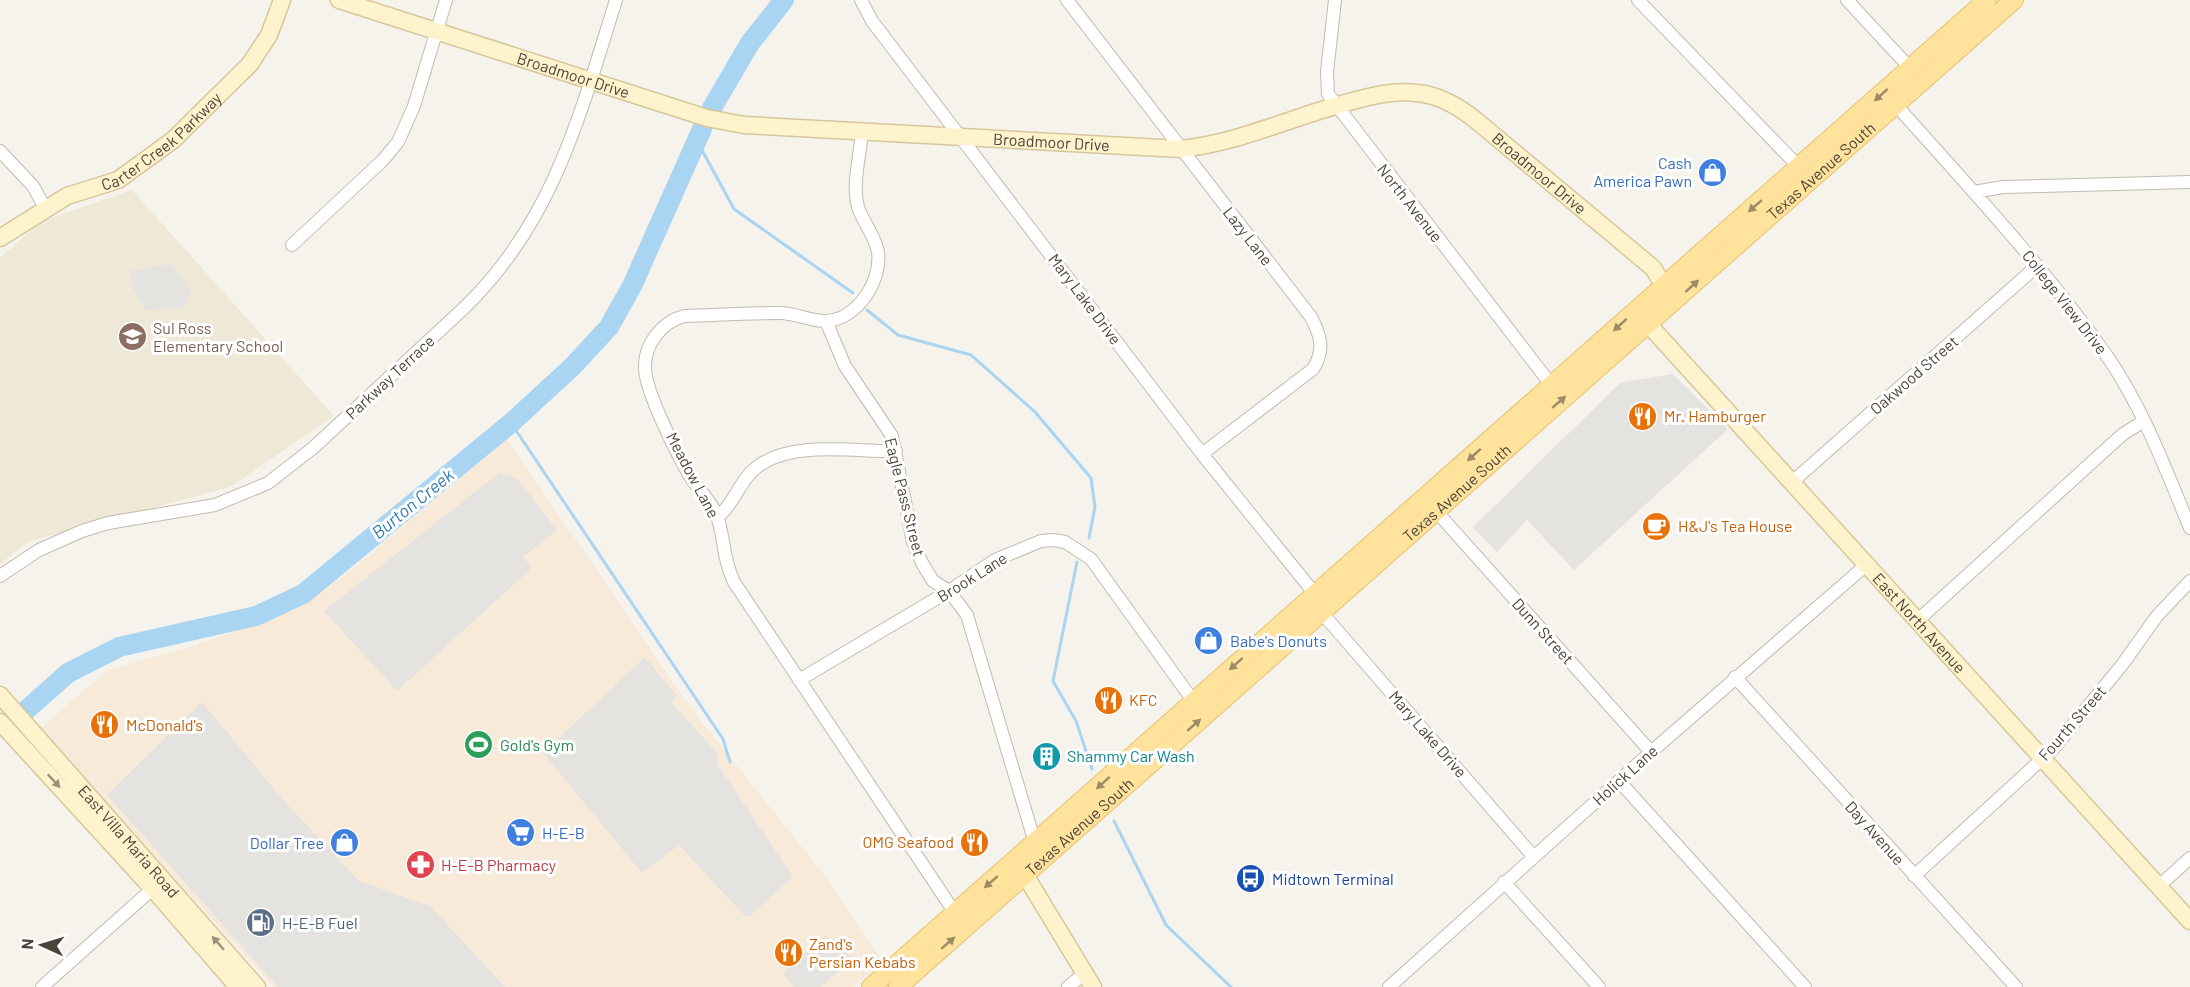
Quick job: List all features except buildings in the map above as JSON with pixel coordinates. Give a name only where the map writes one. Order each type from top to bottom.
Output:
[{"type":"main road","name":"Texas Avenue South","points":[[871,987],[1987,0]]},
{"type":"main road","points":[[1950,57],[1954,41],[2001,0]]},
{"type":"main road","name":"Texas Avenue South","points":[[898,987],[2014,0]]},
{"type":"main road","points":[[1322,613],[1321,605],[1324,599],[1403,528],[1407,515]]},
{"type":"street","name":"Carter Creek Parkway","points":[[0,238],[67,196],[118,180],[173,140],[250,64],[269,34],[282,0]]},
{"type":"street","name":"Broadmoor Drive","points":[[339,0],[730,124],[1180,149],[1227,141],[1335,106],[1374,96],[1406,92],[1427,94],[1457,106],[1611,231],[1653,268],[1664,286]]},
{"type":"street","points":[[292,245],[383,160],[398,142],[414,106],[446,0]]},
{"type":"street","name":"Parkway Terrace","points":[[0,576],[39,550],[82,531],[108,523],[215,506],[268,483],[296,464],[476,297],[524,238],[561,168],[616,0]]},
{"type":"street","name":"Mary Lake Drive","points":[[861,0],[872,21],[1202,454],[1315,594]]},
{"type":"street","name":"Lazy Lane","points":[[1067,0],[1311,317],[1321,342],[1318,361],[1313,369],[1202,454]]},
{"type":"street","name":"North Avenue","points":[[1335,0],[1326,79],[1328,94],[1552,386]]},
{"type":"street","points":[[1638,0],[1799,167]]},
{"type":"street","points":[[1847,0],[1910,68]]},
{"type":"street","name":"College View Drive","points":[[1896,105],[2010,231],[2107,356],[2144,421],[2190,528]]},
{"type":"street","points":[[826,321],[842,316],[854,308],[876,280],[878,251],[857,198],[862,133]]},
{"type":"street","points":[[0,151],[33,186],[45,208]]},
{"type":"street","points":[[1974,192],[2003,187],[2190,182]]},
{"type":"street","name":"Oakwood Street","points":[[1791,483],[2036,267]]},
{"type":"street","points":[[1648,324],[1664,286]]},
{"type":"street","name":"Meadow Lane","points":[[826,321],[782,313],[684,316],[665,326],[650,344],[644,369],[648,384],[680,459],[718,517],[724,559],[734,582],[955,913]]},
{"type":"street","name":"Eagle Pass Street","points":[[826,321],[844,366],[891,436],[896,451],[913,542],[933,581],[949,591],[967,615],[1035,843]]},
{"type":"street","name":"East North Avenue","points":[[1648,324],[1865,566],[2190,921]]},
{"type":"street","points":[[1917,621],[2123,434],[2144,421]]},
{"type":"street","points":[[718,517],[729,508],[755,467],[772,458],[824,448],[896,451]]},
{"type":"street","name":"Dunn Street","points":[[1436,511],[1651,752]]},
{"type":"street","name":"Brook Lane","points":[[799,680],[949,591],[995,560],[1041,541],[1065,543],[1091,559],[1194,702]]},
{"type":"street","name":"Holick Lane","points":[[1389,987],[1533,856],[1865,566]]},
{"type":"street","name":"Fourth Street","points":[[1914,876],[2043,759],[2122,665],[2157,616],[2190,581]]},
{"type":"street","name":"Mary Lake Drive","points":[[1322,613],[1533,856]]},
{"type":"street","name":"Day Avenue","points":[[1736,677],[2016,987]]},
{"type":"street","name":"East Villa Maria Road","points":[[3,698],[158,884],[238,987]]},
{"type":"street","name":"East Villa Maria Road","points":[[0,722],[256,987]]},
{"type":"street","points":[[1619,781],[1805,987]]},
{"type":"street","points":[[1035,843],[1025,875],[1089,980],[1068,987]]},
{"type":"street","points":[[2158,887],[2190,858]]},
{"type":"street","points":[[1504,882],[1599,987]]},
{"type":"street","points":[[42,987],[158,884]]},
{"type":"shaded area","name":"Sul Ross Elementary School","points":[[132,190],[334,416],[230,487],[28,542],[0,564],[0,258],[42,221]]},
{"type":"shaded area","points":[[170,264],[192,290],[185,307],[145,310],[131,285],[131,271]]},
{"type":"shaded area","points":[[1673,374],[1728,429],[1574,570],[1527,520],[1497,552],[1473,527],[1620,383]]},
{"type":"shaded area","points":[[507,439],[690,707],[826,877],[883,961],[854,987],[274,987],[39,730],[107,670],[194,646],[275,617],[339,580]]},
{"type":"shaded area","points":[[499,473],[518,479],[557,530],[523,557],[532,568],[397,691],[324,611]]},
{"type":"shaded area","points":[[645,657],[677,696],[671,702],[717,753],[718,765],[793,877],[750,916],[745,916],[679,845],[642,873],[543,753]]},
{"type":"shaded area","points":[[202,702],[285,802],[359,881],[430,906],[505,987],[278,987],[107,795]]},
{"type":"shaded area","points":[[825,936],[853,958],[821,987],[794,987],[783,973]]},
{"type":"waterway","name":"Burton Creek","points":[[712,108],[750,43],[784,0]]},
{"type":"waterway","name":"Burton Creek","points":[[6,728],[68,673],[119,647],[256,616],[303,594],[511,423],[572,367],[609,327],[632,286],[702,129]]},
{"type":"waterway","points":[[697,141],[734,209],[853,293]]},
{"type":"waterway","points":[[867,310],[898,335],[971,355],[1035,412],[1091,478],[1095,507],[1089,538]]},
{"type":"waterway","points":[[511,423],[723,739],[730,762]]},
{"type":"waterway","points":[[1077,562],[1053,681],[1076,721],[1092,769]]},
{"type":"waterway","points":[[1114,821],[1166,925],[1231,987]]},
{"type":"place","name":"Cash America Pawn","points":[[1713,172]]},
{"type":"place","name":"Sul Ross Elementary School","points":[[132,337]]},
{"type":"place","name":"Mr. Hamburger","points":[[1643,416]]},
{"type":"place","name":"H&J's Tea House","points":[[1657,526]]},
{"type":"place","name":"Babe's Donuts","points":[[1209,641]]},
{"type":"place","name":"KFC","points":[[1108,700]]},
{"type":"place","name":"McDonald's","points":[[105,725]]},
{"type":"place","name":"Gold's Gym","points":[[479,745]]},
{"type":"place","name":"Shammy Car Wash","points":[[1046,756]]},
{"type":"place","name":"H-E-B","points":[[521,833]]},
{"type":"place","name":"OMG Seafood","points":[[975,842]]},
{"type":"place","name":"Dollar Tree","points":[[345,843]]},
{"type":"place","name":"H-E-B Pharmacy","points":[[420,865]]},
{"type":"place","name":"Midtown Terminal","points":[[1251,879]]},
{"type":"place","name":"H-E-B Fuel","points":[[261,923]]},
{"type":"place","name":"Zand's Persian Kebabs","points":[[788,953]]}]
